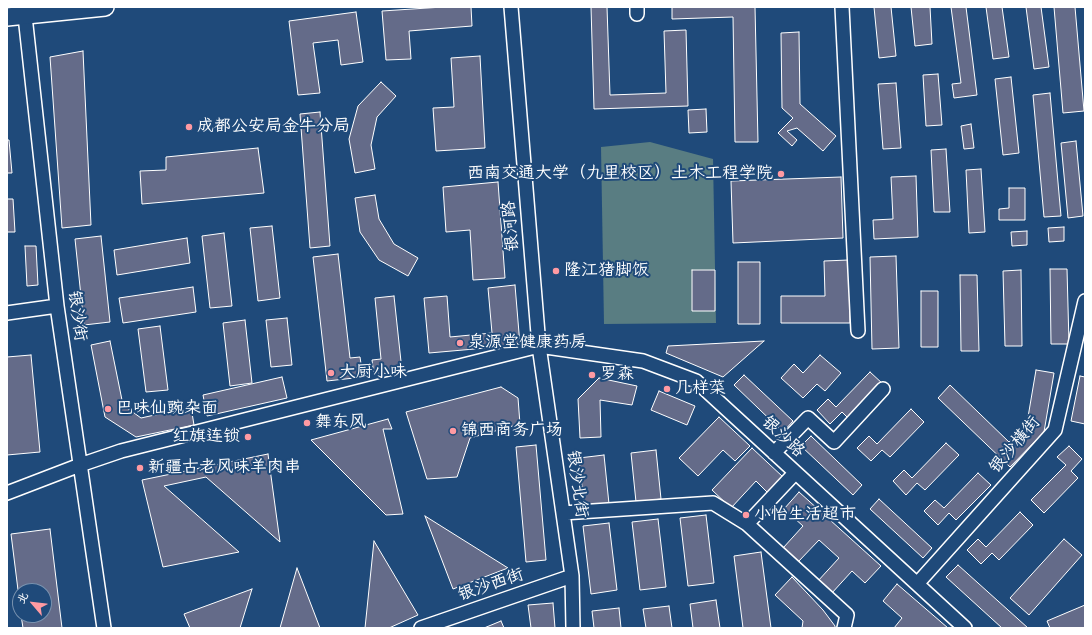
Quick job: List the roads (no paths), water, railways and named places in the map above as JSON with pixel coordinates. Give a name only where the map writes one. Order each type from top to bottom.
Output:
[{"type":"main road","points":[[7,17],[24,11],[105,7]]},
{"type":"street","name":"银河路","points":[[511,7],[540,346]]},
{"type":"street","points":[[842,7],[858,331]]},
{"type":"street","name":"银沙街","points":[[24,11],[57,306],[104,628]]},
{"type":"street","name":"银沙横街","points":[[917,584],[1055,430],[1085,301]]},
{"type":"street","points":[[7,314],[57,306]]},
{"type":"street","name":"银沙路","points":[[540,346],[643,361],[696,382],[965,628]]},
{"type":"street","points":[[7,494],[80,465],[121,451],[540,346]]},
{"type":"street","name":"银沙北街","points":[[540,346],[572,576],[573,628]]},
{"type":"street","points":[[774,453],[808,418],[834,442],[883,389]]},
{"type":"street","points":[[747,524],[795,473]]},
{"type":"street","points":[[563,513],[712,503],[747,524],[847,616],[844,628]]},
{"type":"street","name":"银沙西街","points":[[421,628],[572,576]]},
{"type":"place","name":"成都公安局金牛分局","points":[[189,127]]},
{"type":"place","name":"西南交通大学（九里校区）土木工程学院","points":[[781,174]]},
{"type":"place","name":"隆江猪脚饭","points":[[556,271]]},
{"type":"place","name":"泉源堂健康药房","points":[[460,343]]},
{"type":"place","name":"大厨小味","points":[[331,373]]},
{"type":"place","name":"罗森","points":[[592,375]]},
{"type":"place","name":"几样菜","points":[[667,389]]},
{"type":"place","name":"巴味仙豌杂面","points":[[108,409]]},
{"type":"place","name":"舞东风","points":[[307,423]]},
{"type":"place","name":"锦西商务广场","points":[[453,431]]},
{"type":"place","name":"红旗连锁","points":[[248,437]]},
{"type":"place","name":"新疆古老风味羊肉串","points":[[140,468]]},
{"type":"place","name":"小怡生活超市","points":[[746,515]]}]
